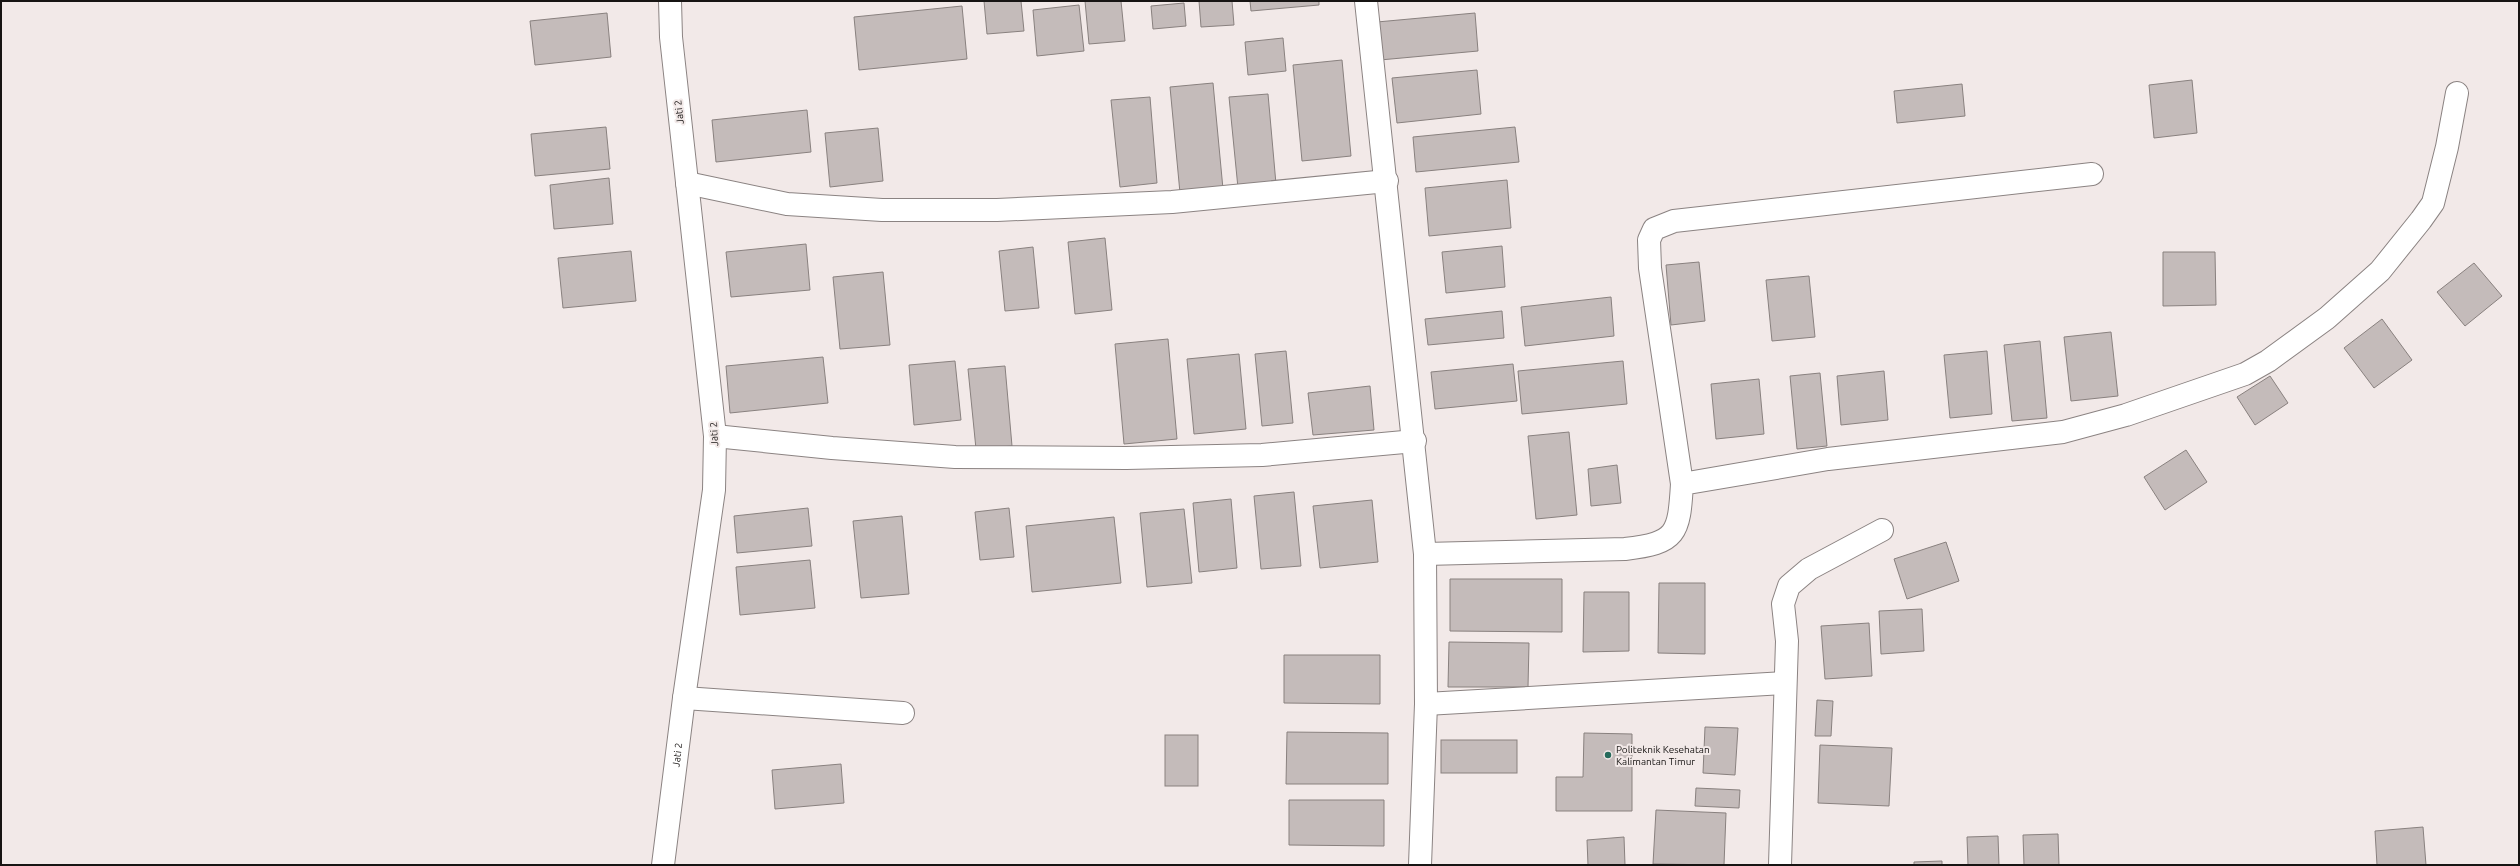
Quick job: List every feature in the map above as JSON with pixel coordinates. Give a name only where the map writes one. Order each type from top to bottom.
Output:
[{"type":"street","name":"Jati 2","points":[[663,865],[684,698],[714,490],[715,436],[671,36],[670,1]]},
{"type":"street","points":[[1366,1],[1415,441],[1425,554],[1426,704],[1420,865]]},
{"type":"street","points":[[1682,484],[1828,459],[2063,432],[2126,415],[2244,374],[2268,361],[2327,318],[2380,271],[2433,203],[2447,147],[2457,93]]},
{"type":"street","points":[[1425,554],[1626,549],[1653,546],[1666,541],[1676,527],[1680,515],[1682,484],[1650,268],[1649,240],[1654,229],[1674,221],[2092,174]]},
{"type":"street","points":[[687,183],[787,204],[882,210],[997,210],[1172,202],[1386,181]]},
{"type":"street","points":[[715,436],[832,448],[955,456],[1118,458],[1262,455],[1415,441]]},
{"type":"street","points":[[1780,865],[1787,641],[1783,604],[1789,586],[1809,569],[1882,530]]},
{"type":"street","points":[[1426,704],[1785,683]]},
{"type":"street","points":[[684,698],[903,713]]},
{"type":"building","points":[[984,1],[1021,1],[1024,31],[987,34]]},
{"type":"building","points":[[1085,1],[1121,1],[1125,41],[1089,44]]},
{"type":"building","points":[[1199,1],[1232,1],[1234,25],[1201,27]]},
{"type":"building","points":[[1250,1],[1319,1],[1319,5],[1251,11]]},
{"type":"building","points":[[1184,3],[1186,26],[1153,29],[1151,6]]},
{"type":"building","points":[[1079,5],[1084,51],[1037,56],[1033,10]]},
{"type":"building","points":[[962,6],[967,59],[859,70],[854,17]]},
{"type":"building","points":[[607,13],[611,57],[535,65],[530,21]]},
{"type":"building","points":[[1475,13],[1478,51],[1380,60],[1377,22]]},
{"type":"building","points":[[1283,38],[1286,71],[1248,75],[1245,42]]},
{"type":"building","points":[[1342,60],[1351,156],[1302,161],[1293,65]]},
{"type":"building","points":[[1477,70],[1481,114],[1397,123],[1392,78]]},
{"type":"building","points":[[2192,80],[2197,133],[2154,138],[2149,85]]},
{"type":"building","points":[[1213,83],[1223,189],[1180,193],[1170,87]]},
{"type":"building","points":[[1962,84],[1965,116],[1897,123],[1894,91]]},
{"type":"building","points":[[1268,94],[1276,184],[1238,188],[1229,97]]},
{"type":"building","points":[[1150,97],[1157,183],[1120,187],[1111,100]]},
{"type":"building","points":[[807,110],[811,152],[716,162],[712,120]]},
{"type":"building","points":[[606,127],[610,169],[535,176],[531,134]]},
{"type":"building","points":[[1515,127],[1519,162],[1416,172],[1413,137]]},
{"type":"building","points":[[878,128],[883,181],[830,187],[825,133]]},
{"type":"building","points":[[609,178],[613,224],[554,229],[550,185]]},
{"type":"building","points":[[1507,180],[1511,228],[1429,236],[1425,188]]},
{"type":"building","points":[[1105,238],[1112,310],[1075,314],[1068,242]]},
{"type":"building","points":[[806,244],[810,290],[731,297],[726,252]]},
{"type":"building","points":[[1502,246],[1505,287],[1446,293],[1442,252]]},
{"type":"building","points":[[1033,247],[1039,308],[1005,311],[999,251]]},
{"type":"building","points":[[631,251],[636,301],[563,308],[558,258]]},
{"type":"building","points":[[2163,252],[2215,252],[2216,305],[2163,306]]},
{"type":"building","points":[[1699,262],[1705,321],[1671,325],[1666,265]]},
{"type":"building","points":[[2474,263],[2502,296],[2465,326],[2437,292]]},
{"type":"building","points":[[883,272],[890,345],[840,349],[833,277]]},
{"type":"building","points":[[1809,276],[1815,337],[1772,341],[1766,280]]},
{"type":"building","points":[[1611,297],[1614,336],[1525,346],[1521,307]]},
{"type":"building","points":[[1502,311],[1504,338],[1428,345],[1425,319]]},
{"type":"building","points":[[2382,319],[2412,360],[2374,388],[2344,348]]},
{"type":"building","points":[[2111,332],[2118,396],[2071,401],[2064,337]]},
{"type":"building","points":[[1168,339],[1177,439],[1124,444],[1115,344]]},
{"type":"building","points":[[2040,341],[2047,418],[2012,421],[2004,345]]},
{"type":"building","points":[[1286,351],[1293,423],[1262,426],[1255,354]]},
{"type":"building","points":[[1987,351],[1992,414],[1950,418],[1944,355]]},
{"type":"building","points":[[1239,354],[1246,429],[1194,434],[1187,359]]},
{"type":"building","points":[[823,357],[828,403],[730,413],[726,366]]},
{"type":"building","points":[[955,361],[961,420],[914,425],[909,365]]},
{"type":"building","points":[[1623,361],[1627,404],[1522,414],[1518,371]]},
{"type":"building","points":[[1513,364],[1517,401],[1435,409],[1431,372]]},
{"type":"building","points":[[1005,366],[1012,446],[976,449],[968,369]]},
{"type":"building","points":[[1884,371],[1888,420],[1841,425],[1837,376]]},
{"type":"building","points":[[1820,373],[1827,446],[1797,449],[1790,376]]},
{"type":"building","points":[[2270,376],[2288,403],[2255,425],[2237,397]]},
{"type":"building","points":[[1759,379],[1764,434],[1716,439],[1711,384]]},
{"type":"building","points":[[1370,386],[1374,430],[1313,435],[1308,393]]},
{"type":"building","points":[[1569,432],[1577,515],[1536,519],[1528,436]]},
{"type":"building","points":[[2186,450],[2207,482],[2165,510],[2144,477]]},
{"type":"building","points":[[1617,465],[1621,503],[1591,506],[1588,469]]},
{"type":"building","points":[[1294,492],[1301,566],[1261,569],[1254,496]]},
{"type":"building","points":[[1231,499],[1237,568],[1199,572],[1193,503]]},
{"type":"building","points":[[1372,500],[1378,562],[1320,568],[1313,506]]},
{"type":"building","points":[[808,508],[812,546],[737,553],[734,516]]},
{"type":"building","points":[[1009,508],[1014,557],[980,560],[975,512]]},
{"type":"building","points":[[1184,509],[1192,583],[1147,587],[1140,513]]},
{"type":"building","points":[[902,516],[909,594],[861,598],[853,521]]},
{"type":"building","points":[[1114,517],[1121,583],[1032,592],[1026,526]]},
{"type":"building","points":[[1946,542],[1959,581],[1907,599],[1894,559]]},
{"type":"building","points":[[810,560],[815,608],[740,615],[736,567]]},
{"type":"building","points":[[1450,579],[1562,579],[1562,632],[1450,631]]},
{"type":"building","points":[[1659,583],[1705,583],[1705,654],[1658,653]]},
{"type":"building","points":[[1584,592],[1629,592],[1629,651],[1583,652]]},
{"type":"building","points":[[1922,609],[1924,651],[1881,654],[1879,611]]},
{"type":"building","points":[[1869,623],[1872,676],[1825,679],[1821,626]]},
{"type":"building","points":[[1449,642],[1529,643],[1528,687],[1448,687]]},
{"type":"building","points":[[1284,655],[1380,655],[1380,704],[1284,703]]},
{"type":"building","points":[[1817,700],[1833,701],[1831,736],[1815,736]]},
{"type":"building","points":[[1705,727],[1738,728],[1735,775],[1703,773]]},
{"type":"building","points":[[1287,732],[1388,733],[1388,784],[1286,784]]},
{"type":"building","name":"Politeknik Kesehatan Kalimantan Timur","points":[[1584,733],[1632,734],[1632,811],[1556,811],[1556,777],[1583,777]]},
{"type":"building","points":[[1165,735],[1198,735],[1198,786],[1165,786]]},
{"type":"building","points":[[1441,740],[1517,740],[1517,773],[1441,773]]},
{"type":"building","points":[[1820,745],[1892,748],[1889,806],[1818,803]]},
{"type":"building","points":[[841,764],[844,803],[775,809],[772,770]]},
{"type":"building","points":[[1696,788],[1740,790],[1739,808],[1695,806]]},
{"type":"building","points":[[1289,800],[1384,800],[1384,846],[1289,845]]},
{"type":"building","points":[[1656,810],[1726,813],[1724,865],[1653,864]]},
{"type":"building","points":[[2423,827],[2426,865],[2377,865],[2375,831]]},
{"type":"building","points":[[2058,834],[2059,865],[2024,865],[2023,835]]},
{"type":"building","points":[[1998,836],[1999,865],[1968,865],[1967,837]]},
{"type":"building","points":[[1624,837],[1625,865],[1588,865],[1587,840]]},
{"type":"building","points":[[1942,861],[1942,865],[1914,865],[1914,862]]},
{"type":"place","name":"Politeknik Kesehatan Kalimantan Timur","points":[[1608,755]]}]
